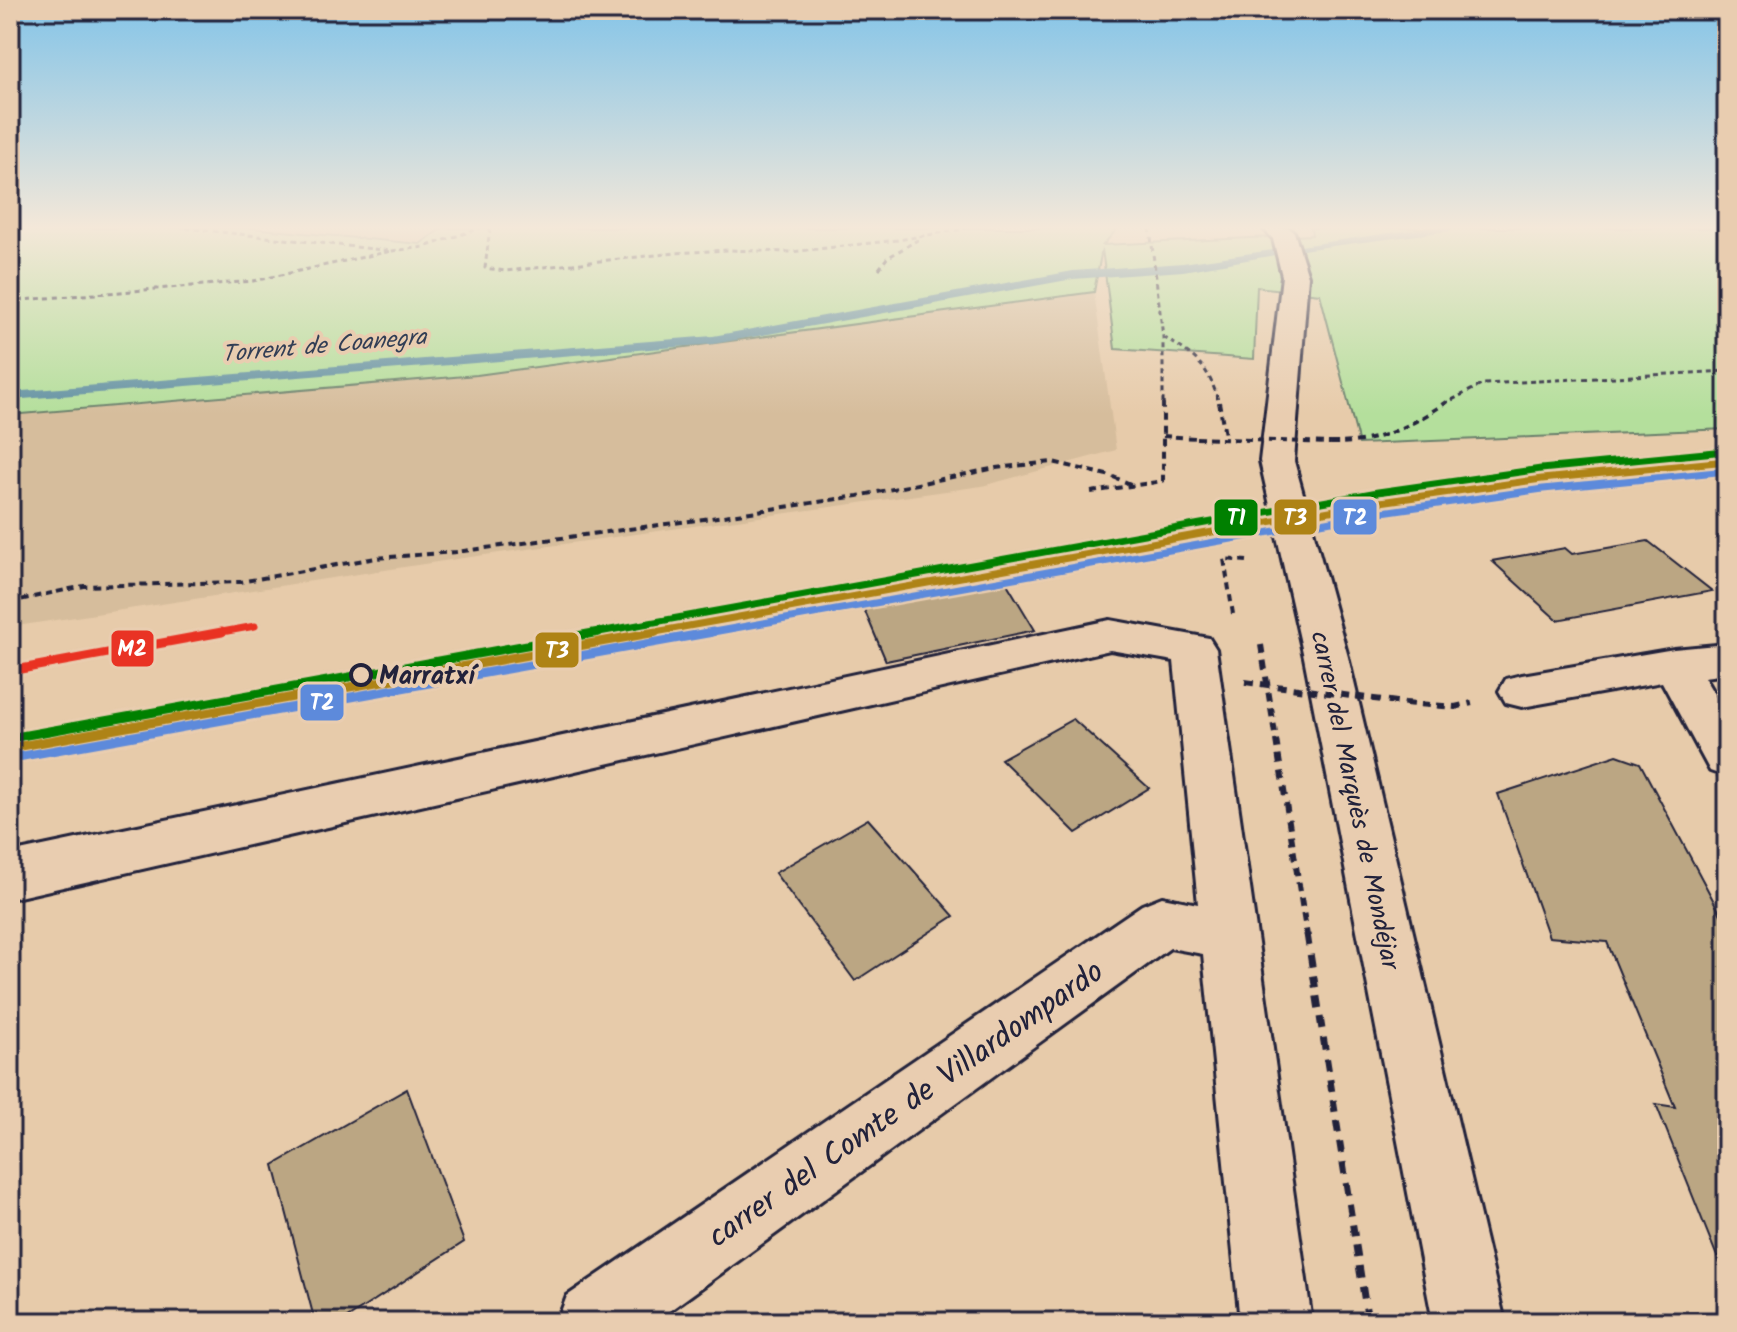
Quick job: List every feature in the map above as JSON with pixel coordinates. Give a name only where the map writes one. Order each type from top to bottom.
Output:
[{"type":"street","name":"carrer del Marquès de Mondéjar","points":[[1283,290],[1277,461],[1326,657],[1469,1322]]},
{"type":"street","points":[[10,876],[1110,635],[1194,649],[1276,1322]]},
{"type":"street","points":[[1522,691],[1674,664],[1727,659]]},
{"type":"street","points":[[1674,664],[1727,758]]},
{"type":"street","name":"carrer del Comte de Villardompardo","points":[[593,1322],[1162,922],[1227,934]]},
{"type":"path","points":[[10,301],[142,290]]},
{"type":"path","points":[[1091,492],[1163,481],[1163,337],[1156,290]]},
{"type":"path","points":[[1163,337],[1196,357],[1206,371],[1221,410],[1229,455]]},
{"type":"path","points":[[1163,436],[1359,444],[1401,431],[1462,390],[1483,384],[1727,371]]},
{"type":"path","points":[[10,602],[84,586],[240,582],[376,558],[456,552],[704,519],[858,496],[996,468],[1053,462],[1111,476],[1133,485]]},
{"type":"path","points":[[1245,546],[1250,577]]},
{"type":"path","points":[[1260,639],[1368,1322]]},
{"type":"path","points":[[1245,682],[1455,707],[1522,691]]},
{"type":"shaded area","points":[[1094,292],[1116,450],[982,486],[463,558],[10,627],[10,415],[477,375]]},
{"type":"green space","points":[[10,290],[1094,290],[477,375],[10,415]]},
{"type":"green space","points":[[1107,290],[1257,290],[1254,359],[1115,349]]},
{"type":"green space","points":[[1285,290],[1727,290],[1727,429],[1359,444],[1320,294]]},
{"type":"building","points":[[1648,541],[1712,591],[1557,620],[1492,561],[1565,548],[1572,554]]},
{"type":"building","points":[[1006,582],[1035,630],[886,661],[864,609]]},
{"type":"building","points":[[1073,719],[1149,788],[1076,833],[1001,759]]},
{"type":"building","points":[[1617,755],[1640,763],[1727,926],[1727,1273],[1724,1274],[1656,1104],[1675,1107],[1607,942],[1549,937],[1498,794]]},
{"type":"building","points":[[868,819],[954,916],[855,981],[775,873]]},
{"type":"building","points":[[407,1089],[464,1242],[341,1322],[315,1322],[274,1165]]},
{"type":"waterway","name":"Torrent de Coanegra","points":[[10,396],[713,340],[989,290]]},
{"type":"transit line","name":"T1","points":[[10,738],[1378,492],[1541,469],[1726,451]]},
{"type":"transit line","name":"T3","points":[[10,748],[1380,502],[1542,479],[1727,461]]},
{"type":"transit line","name":"T2","points":[[12,758],[1382,512],[1543,489],[1727,471]]},
{"type":"transit line","name":"M2","points":[[10,671],[255,626]]},
{"type":"place","name":"Marratxí","points":[[361,675]]}]
